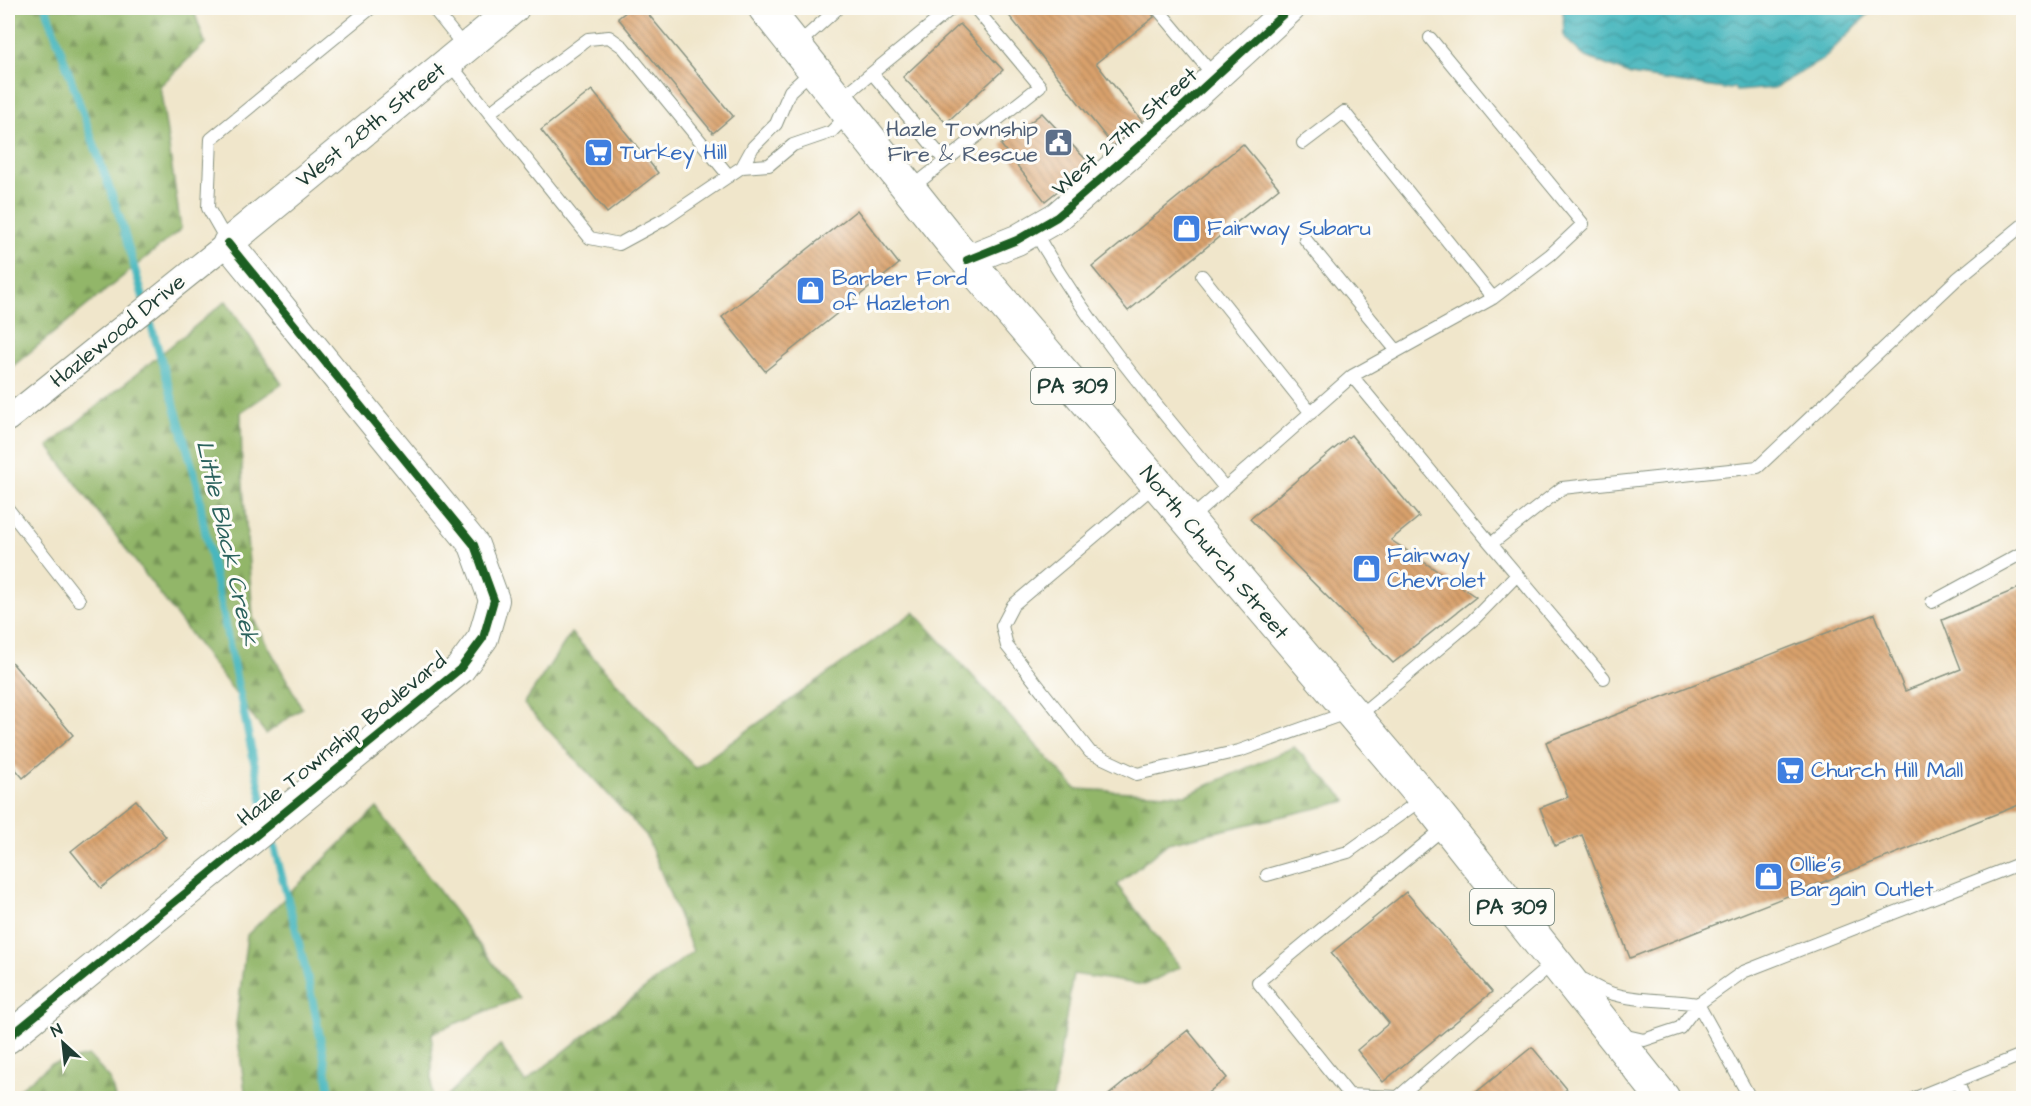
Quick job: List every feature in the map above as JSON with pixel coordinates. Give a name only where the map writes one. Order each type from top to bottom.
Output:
[{"type":"main road","name":"North Church Street","points":[[765,8],[967,260],[1434,810],[1663,1098]]},
{"type":"street","name":"West 28th Street","points":[[228,243],[513,8]]},
{"type":"street","name":"West 27th Street","points":[[967,260],[1017,240],[1057,217],[1290,8]]},
{"type":"street","name":"Hazlewood Drive","points":[[8,419],[228,243]]},
{"type":"street","name":"Hazle Township Boulevard","points":[[8,1038],[460,669],[483,638],[492,609],[494,600],[474,545],[228,243]]},
{"type":"lane","points":[[228,243],[208,208],[211,140],[371,8]]},
{"type":"lane","points":[[433,8],[489,113],[590,238],[619,244],[665,219],[742,167],[753,147],[776,124],[805,57],[838,8]]},
{"type":"lane","points":[[742,167],[769,165],[794,145],[831,132],[844,106],[872,73],[952,8]]},
{"type":"lane","points":[[910,189],[1040,86],[975,8]]},
{"type":"lane","points":[[1157,8],[1215,77]]},
{"type":"lane","points":[[489,113],[588,39],[609,37],[624,47],[729,176]]},
{"type":"lane","points":[[1188,521],[1352,376],[1493,298],[1550,255],[1583,224],[1430,38]]},
{"type":"lane","points":[[872,73],[945,161]]},
{"type":"lane","points":[[1303,143],[1344,112],[1493,298]]},
{"type":"lane","points":[[1491,544],[1562,489],[1758,467],[1957,279],[2024,224]]},
{"type":"lane","points":[[1034,230],[1080,306],[1111,348],[1225,488]]},
{"type":"lane","points":[[1305,238],[1397,351]]},
{"type":"lane","points":[[1202,276],[1311,413]]},
{"type":"lane","points":[[1352,376],[1604,678]]},
{"type":"lane","points":[[1156,484],[1013,605],[1002,626],[1007,646],[1090,752],[1137,774],[1239,751],[1352,716],[1473,620],[1517,575]]},
{"type":"lane","points":[[8,509],[79,600]]},
{"type":"lane","points":[[1932,602],[2024,552]]},
{"type":"lane","points":[[1267,875],[1348,852],[1434,810]]},
{"type":"lane","points":[[1434,810],[1258,982],[1349,1095],[1398,1097],[1549,954],[1597,990],[1636,998],[1698,1004]]},
{"type":"lane","points":[[1609,1032],[1644,1040],[1680,1028],[1698,1004],[1743,972],[2024,862]]},
{"type":"lane","points":[[1698,1004],[1750,1098]]},
{"type":"lane","points":[[1915,1098],[2024,1054]]},
{"type":"lane","points":[[1958,1081],[1964,1098]]},
{"type":"green space","points":[[8,8],[193,8],[205,43],[160,86],[181,229],[8,370]]},
{"type":"green space","points":[[226,301],[282,384],[241,412],[242,472],[253,618],[302,708],[266,734],[48,446]]},
{"type":"green space","points":[[914,612],[1076,789],[1186,795],[1294,747],[1347,801],[1168,843],[1117,885],[1180,967],[1144,985],[1073,974],[1053,1098],[445,1098],[500,1045],[525,1082],[693,951],[646,835],[524,704],[571,633],[695,768]]},
{"type":"green space","points":[[377,808],[519,998],[432,1033],[432,1098],[246,1098],[236,1025],[247,935]]},
{"type":"green space","points":[[89,1056],[110,1079],[115,1098],[8,1098],[51,1064]]},
{"type":"water","points":[[1563,8],[1874,8],[1822,60],[1774,88],[1736,91],[1734,87],[1724,89],[1631,75],[1584,56],[1564,37]]},
{"type":"building","name":"Turkey Hill","points":[[631,8],[643,8],[733,116],[713,133],[618,18]]},
{"type":"building","points":[[1003,8],[1149,8],[1154,17],[1096,63],[1142,121],[1113,146]]},
{"type":"building","points":[[960,24],[1003,70],[946,123],[903,77]]},
{"type":"building","name":"Turkey Hill","points":[[592,90],[658,173],[607,213],[541,130]]},
{"type":"building","points":[[1042,113],[1091,165],[1045,201],[1001,145]]},
{"type":"building","name":"Fairway Subaru","points":[[1243,144],[1279,188],[1128,311],[1092,267]]},
{"type":"building","name":"Barber Ford of Hazleton","points":[[857,210],[899,264],[765,371],[722,317]]},
{"type":"building","name":"Fairway Chevrolet","points":[[1351,435],[1419,517],[1391,540],[1476,597],[1393,663],[1250,519]]},
{"type":"building","name":"Church Hill Mall","points":[[2024,586],[2024,803],[1630,958],[1582,835],[1555,846],[1540,808],[1568,797],[1546,742],[1875,614],[1905,691],[1961,669],[1942,620]]},
{"type":"building","points":[[8,658],[73,735],[23,778],[8,760]]},
{"type":"building","points":[[136,800],[166,837],[101,888],[71,851]]},
{"type":"building","points":[[1406,892],[1492,992],[1383,1082],[1357,1050],[1389,1023],[1331,953]]},
{"type":"building","points":[[1188,1030],[1227,1078],[1201,1098],[1105,1098]]},
{"type":"building","points":[[1532,1047],[1567,1089],[1556,1098],[1469,1098]]},
{"type":"waterway","name":"Little Black Creek","points":[[46,8],[120,218],[198,486],[203,521],[266,818]]},
{"type":"waterway","name":"Little Black Creek","points":[[270,832],[312,997],[331,1098]]},
{"type":"cycle path","points":[[967,260],[1017,240],[1057,217],[1156,131],[1290,8]]},
{"type":"cycle path","points":[[8,1038],[460,669],[483,638],[494,600],[474,545],[228,243]]},
{"type":"place","name":"Hazle Township Fire & Rescue","points":[[1059,142]]},
{"type":"place","name":"Turkey Hill","points":[[599,152]]},
{"type":"place","name":"Fairway Subaru","points":[[1186,228]]},
{"type":"place","name":"Barber Ford of Hazleton","points":[[811,291]]},
{"type":"place","name":"Fairway Chevrolet","points":[[1366,568]]},
{"type":"place","name":"Church Hill Mall","points":[[1790,770]]},
{"type":"place","name":"Ollie's Bargain Outlet","points":[[1769,877]]}]
